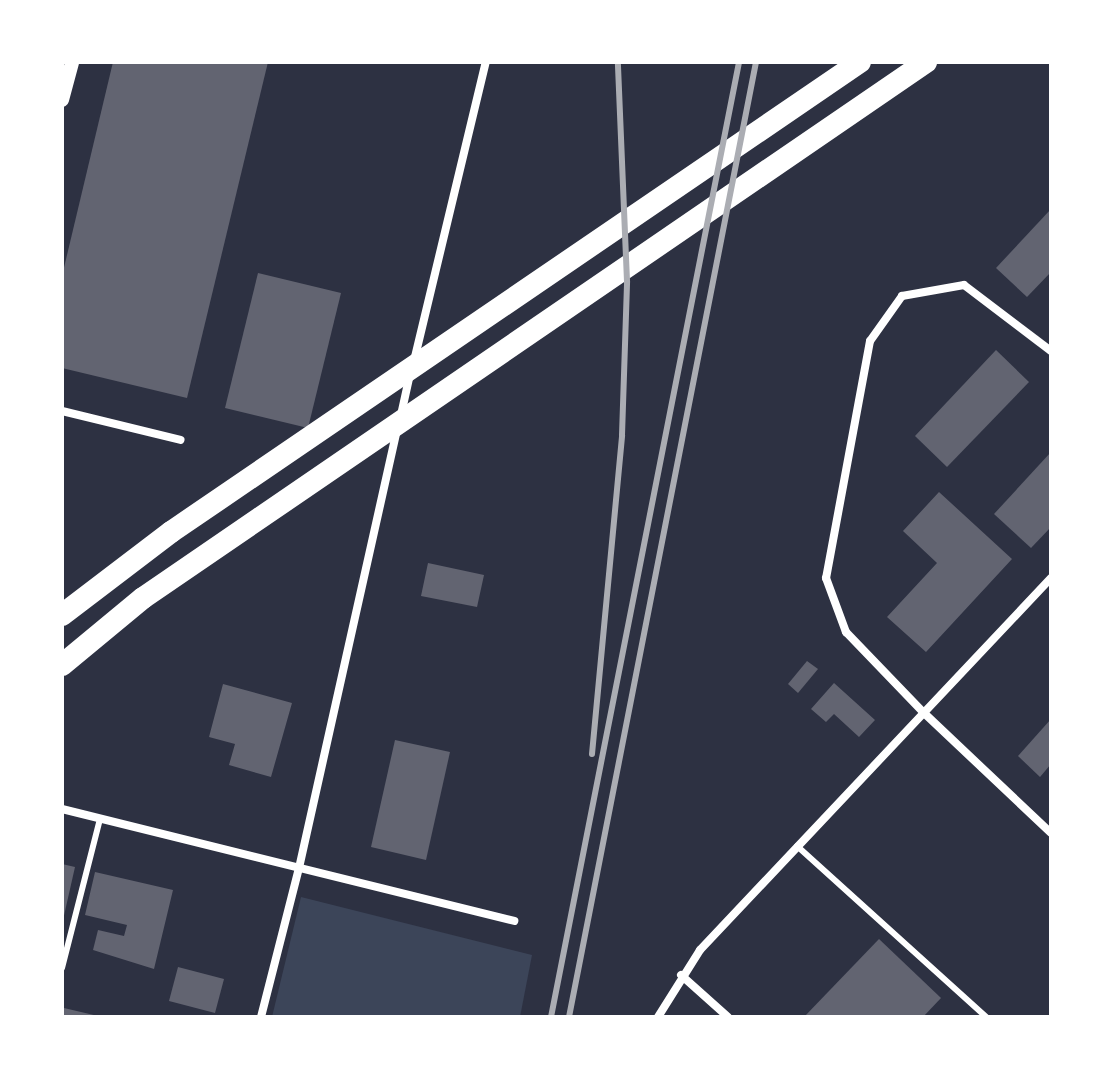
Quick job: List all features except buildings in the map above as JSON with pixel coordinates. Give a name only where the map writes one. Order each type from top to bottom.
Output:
[{"type":"highway","points":[[62,615],[159,541],[860,62]]},
{"type":"highway","points":[[62,665],[133,606],[926,62]]},
{"type":"street","points":[[62,100],[72,62]]},
{"type":"street","points":[[261,1017],[299,868],[392,449],[486,62]]},
{"type":"street","points":[[1051,351],[964,285],[902,296],[870,341],[826,578],[846,632],[923,712],[1051,833]]},
{"type":"street","points":[[62,411],[181,440]]},
{"type":"street","points":[[658,1017],[681,975],[797,846],[1051,578]]},
{"type":"street","points":[[62,809],[514,921]]},
{"type":"street","points":[[681,975],[728,1017]]},
{"type":"lane","points":[[62,968],[100,819]]},
{"type":"lane","points":[[797,846],[986,1017]]},
{"type":"shaded area","points":[[301,897],[532,955],[520,1017],[272,1017]]},
{"type":"railway","points":[[592,754],[622,435],[627,281],[618,62]]},
{"type":"railway","points":[[551,1017],[739,62]]},
{"type":"railway","points":[[569,1017],[756,62]]}]
